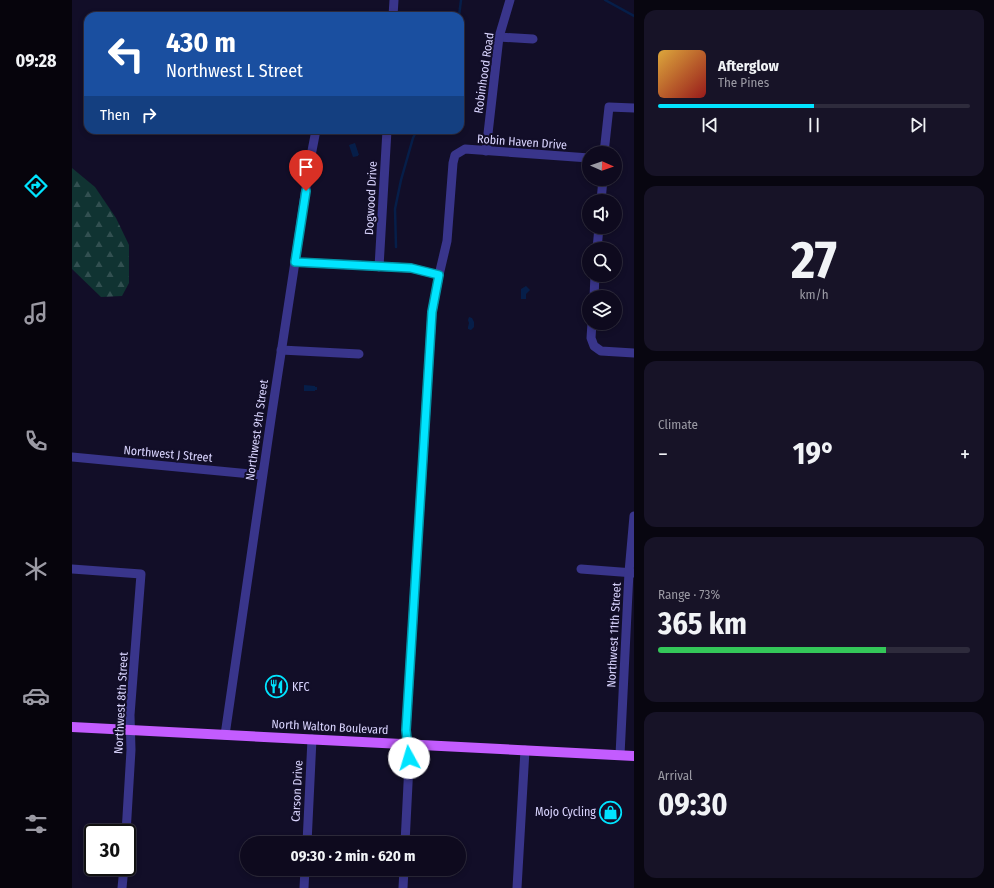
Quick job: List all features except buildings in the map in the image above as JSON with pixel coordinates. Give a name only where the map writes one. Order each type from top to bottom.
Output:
[{"type":"main road","name":"North Walton Boulevard","points":[[72,727],[634,756]]},
{"type":"street","points":[[393,12],[394,0]]},
{"type":"street","name":"Robinhood Road","points":[[486,151],[499,37],[510,0]]},
{"type":"street","points":[[499,37],[533,39]]},
{"type":"street","points":[[605,146],[609,107],[634,108]]},
{"type":"street","name":"Northwest 9th Street","points":[[225,735],[262,475],[315,134]]},
{"type":"street","name":"Dogwood Drive","points":[[379,266],[387,134]]},
{"type":"street","name":"Robin Haven Drive","points":[[439,275],[447,242],[452,163],[455,155],[465,150],[582,158]]},
{"type":"street","points":[[295,262],[411,268],[439,275],[432,312],[406,730],[409,764],[405,836]]},
{"type":"street","points":[[592,330],[591,338],[594,346],[601,351],[634,354]]},
{"type":"street","points":[[281,350],[359,354]]},
{"type":"street","name":"Northwest J Street","points":[[72,457],[262,475]]},
{"type":"street","name":"Northwest 11th Street","points":[[620,755],[632,573],[634,516]]},
{"type":"street","name":"Northwest 8th Street","points":[[72,569],[141,574],[130,715],[131,750],[127,824]]},
{"type":"street","points":[[581,569],[632,573]]},
{"type":"street","name":"Carson Drive","points":[[307,836],[312,739]]},
{"type":"street","points":[[517,888],[525,750]]},
{"type":"street","points":[[122,888],[123,876]]},
{"type":"street","points":[[304,888],[305,876]]},
{"type":"street","points":[[403,888],[404,876]]},
{"type":"green space","points":[[72,168],[95,187],[116,218],[129,245],[129,283],[122,296],[101,297],[72,269]]},
{"type":"water","points":[[355,143],[359,155],[353,157],[349,145]]},
{"type":"water","points":[[526,286],[530,290],[526,294],[526,299],[521,299],[521,289]]},
{"type":"water","points":[[469,317],[472,318],[474,322],[474,327],[471,330],[468,329]]},
{"type":"water","points":[[304,385],[315,386],[317,387],[317,390],[304,391]]},
{"type":"waterway","points":[[460,12],[461,0]]},
{"type":"waterway","points":[[605,0],[634,16]]},
{"type":"waterway","points":[[396,247],[395,209],[401,180],[415,134]]},
{"type":"place","name":"KFC","points":[[277,687]]},
{"type":"place","name":"Mojo Cycling","points":[[611,812]]},
{"type":"route","points":[[306,191],[295,262],[411,268],[439,275],[432,312],[406,730],[409,758]]}]
